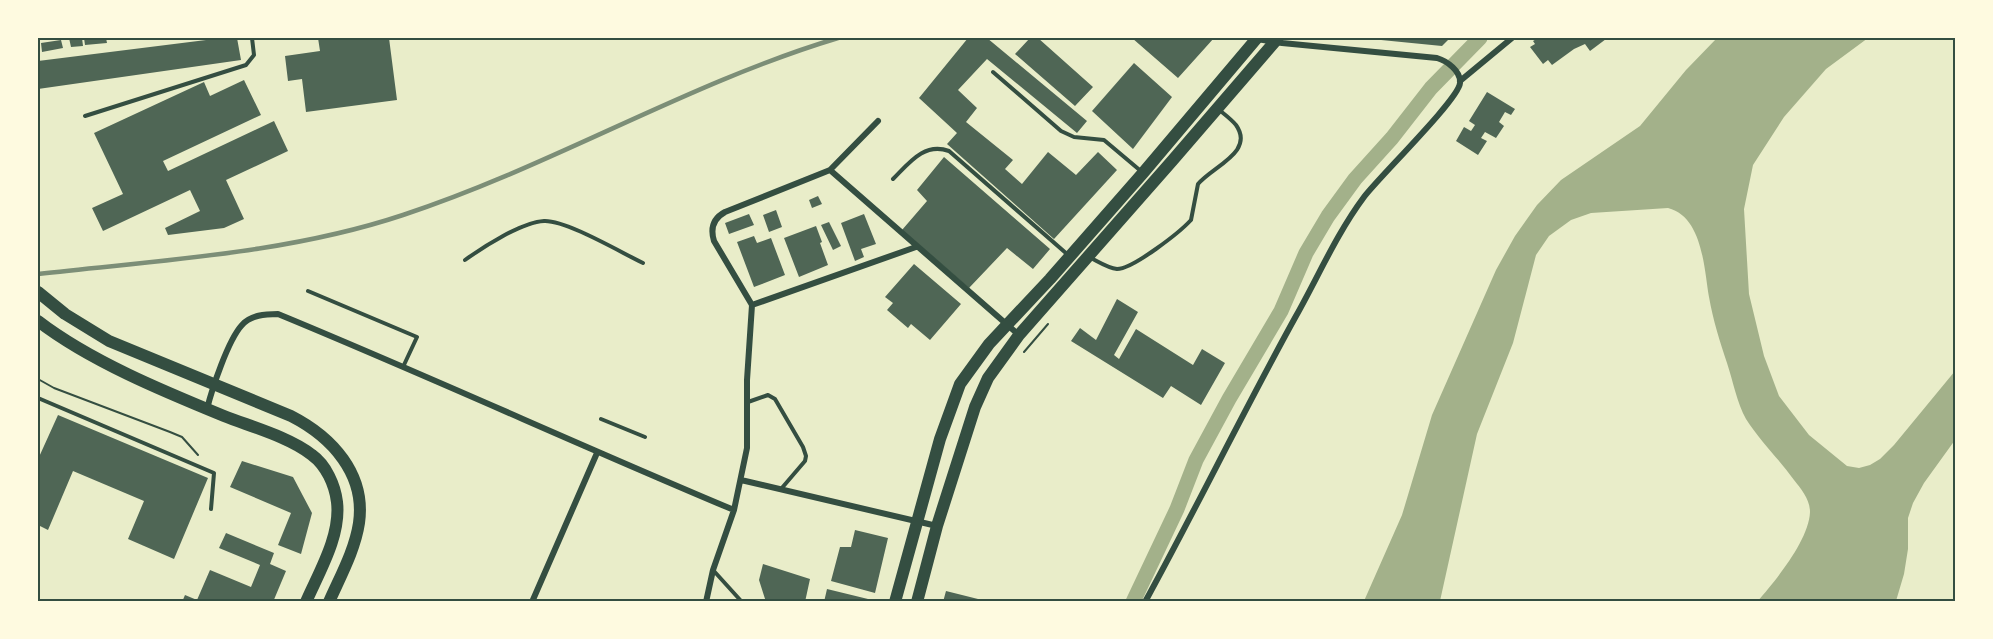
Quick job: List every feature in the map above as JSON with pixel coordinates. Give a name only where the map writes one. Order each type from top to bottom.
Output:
[{"type":"highway","points":[[895,602],[940,439],[953,400],[968,373],[1006,324],[1070,257],[1256,38]]},
{"type":"highway","points":[[916,602],[937,526],[975,407],[983,386],[1002,356],[1276,40]]},
{"type":"highway","points":[[40,294],[65,314],[109,341],[305,423],[333,445],[348,468],[358,496],[359,523],[348,558],[329,602]]},
{"type":"highway","points":[[38,321],[94,358],[207,409],[294,444],[322,464],[336,495],[337,520],[329,549],[306,602]]},
{"type":"street","points":[[1256,38],[1427,56],[1442,60],[1455,69],[1460,81]]},
{"type":"street","points":[[1145,602],[1352,215],[1371,188],[1453,97],[1460,81],[1512,38]]},
{"type":"street","points":[[706,602],[734,510],[747,448],[752,305],[714,241],[712,229],[716,219],[725,212],[830,170],[878,121]]},
{"type":"street","points":[[830,170],[1019,336]]},
{"type":"street","points":[[752,305],[916,247]]},
{"type":"street","points":[[207,409],[213,385],[242,325],[254,317],[278,314],[734,510]]},
{"type":"street","points":[[532,602],[597,453]]},
{"type":"street","points":[[741,480],[937,526]]},
{"type":"lane","points":[[85,116],[246,65],[254,55],[252,38]]},
{"type":"lane","points":[[993,72],[1061,130],[1074,136],[1104,140],[1154,182]]},
{"type":"lane","points":[[1088,256],[1112,268],[1129,266],[1140,260],[1191,219],[1198,184],[1235,153],[1242,144],[1242,138],[1235,124],[1218,108]]},
{"type":"lane","points":[[893,179],[923,152],[936,148],[949,151],[1070,257]]},
{"type":"lane","points":[[465,260],[480,249],[527,225],[542,221],[564,225],[642,263]]},
{"type":"lane","points":[[308,291],[417,337],[403,367]]},
{"type":"lane","points":[[747,402],[768,395],[775,399],[805,451],[805,461],[780,489]]},
{"type":"lane","points":[[38,398],[214,473],[211,509]]},
{"type":"lane","points":[[601,419],[645,437]]},
{"type":"lane","points":[[714,570],[742,602]]},
{"type":"path","points":[[1020,357],[1049,322]]},
{"type":"path","points":[[38,379],[54,388],[182,437],[199,456]]},
{"type":"shaded area","points":[[1717,38],[1868,38],[1826,69],[1784,117],[1753,165],[1744,209],[1749,294],[1764,356],[1779,396],[1809,435],[1847,466],[1859,468],[1880,459],[1955,371],[1955,440],[1924,483],[1913,503],[1908,518],[1908,549],[1904,574],[1896,601],[1758,601],[1798,547],[1808,523],[1810,507],[1802,491],[1757,435],[1743,413],[1715,322],[1700,245],[1688,222],[1680,213],[1668,208],[1591,213],[1571,220],[1549,236],[1536,255],[1513,343],[1477,434],[1440,601],[1364,601],[1402,515],[1432,415],[1496,270],[1515,236],[1537,205],[1561,180],[1640,126],[1686,70]]},
{"type":"building","points":[[69,38],[82,38],[83,46],[71,47]]},
{"type":"building","points":[[84,38],[106,38],[107,43],[85,45]]},
{"type":"building","points":[[237,38],[241,60],[38,89],[38,61]]},
{"type":"building","points":[[318,38],[389,38],[397,100],[306,112],[302,79],[288,81],[285,56],[320,51]]},
{"type":"building","points":[[968,38],[987,38],[1087,121],[1077,133],[987,59],[958,90],[977,108],[966,122],[1013,160],[1005,169],[1022,184],[1048,152],[1076,175],[1098,152],[1117,170],[1054,239],[947,144],[957,133],[919,98]]},
{"type":"building","points":[[1030,38],[1038,38],[1093,87],[1075,106],[1015,54]]},
{"type":"building","points":[[1132,38],[1164,38],[1167,40],[1169,38],[1214,38],[1178,78]]},
{"type":"building","points":[[1371,38],[1450,38],[1442,46]]},
{"type":"building","points":[[1538,38],[1606,39],[1590,51],[1585,44],[1574,49],[1552,65],[1548,60],[1543,64],[1530,47]]},
{"type":"building","points":[[61,40],[63,48],[42,52],[41,43]]},
{"type":"building","points":[[1134,63],[1172,97],[1133,149],[1092,111]]},
{"type":"building","points":[[244,80],[261,115],[163,161],[168,171],[274,121],[288,151],[226,180],[244,219],[224,228],[168,235],[165,228],[200,211],[190,190],[103,231],[92,208],[123,194],[94,133],[204,82],[210,96]]},
{"type":"building","points":[[1487,92],[1515,109],[1511,115],[1505,112],[1499,122],[1504,126],[1496,138],[1485,132],[1481,138],[1487,141],[1478,155],[1456,141],[1464,127],[1471,131],[1475,125],[1469,121]]},
{"type":"building","points":[[944,157],[1050,249],[1033,269],[1007,248],[969,288],[902,230],[927,201],[917,190]]},
{"type":"building","points":[[818,196],[822,204],[812,208],[809,200]]},
{"type":"building","points":[[776,210],[782,227],[769,232],[763,215]]},
{"type":"building","points":[[749,214],[754,225],[729,234],[725,223]]},
{"type":"building","points":[[864,214],[876,244],[861,249],[864,257],[855,261],[841,223]]},
{"type":"building","points":[[829,222],[841,246],[833,250],[821,225]]},
{"type":"building","points":[[816,226],[828,265],[799,277],[784,238]]},
{"type":"building","points":[[754,236],[757,243],[771,238],[785,275],[754,287],[737,242]]},
{"type":"building","points":[[914,264],[961,304],[930,340],[911,324],[908,328],[887,310],[893,303],[885,297]]},
{"type":"building","points":[[1117,299],[1138,312],[1114,355],[1119,359],[1136,329],[1193,365],[1202,349],[1225,363],[1201,405],[1171,386],[1163,398],[1071,341],[1080,328],[1096,340]]},
{"type":"building","points":[[58,415],[208,478],[174,559],[128,539],[144,501],[73,471],[48,530],[40,526],[38,531],[38,457]]},
{"type":"building","points":[[242,461],[293,477],[312,513],[301,554],[278,545],[291,513],[230,487]]},
{"type":"building","points":[[855,530],[888,538],[875,593],[831,581],[840,547],[851,547]]},
{"type":"building","points":[[226,533],[274,553],[270,564],[286,571],[273,602],[182,602],[185,595],[197,600],[210,570],[251,587],[260,565],[219,548]]},
{"type":"building","points":[[763,564],[810,579],[805,602],[766,602],[759,580]]},
{"type":"building","points":[[827,589],[868,599],[867,602],[824,602]]},
{"type":"building","points":[[946,591],[986,601],[943,602]]},
{"type":"waterway","points":[[1133,602],[1177,509],[1196,460],[1281,311],[1306,253],[1328,216],[1355,179],[1392,138],[1431,88],[1480,38]]},
{"type":"railway","points":[[38,274],[222,254],[314,239],[359,228],[458,195],[728,78],[838,38]]}]
